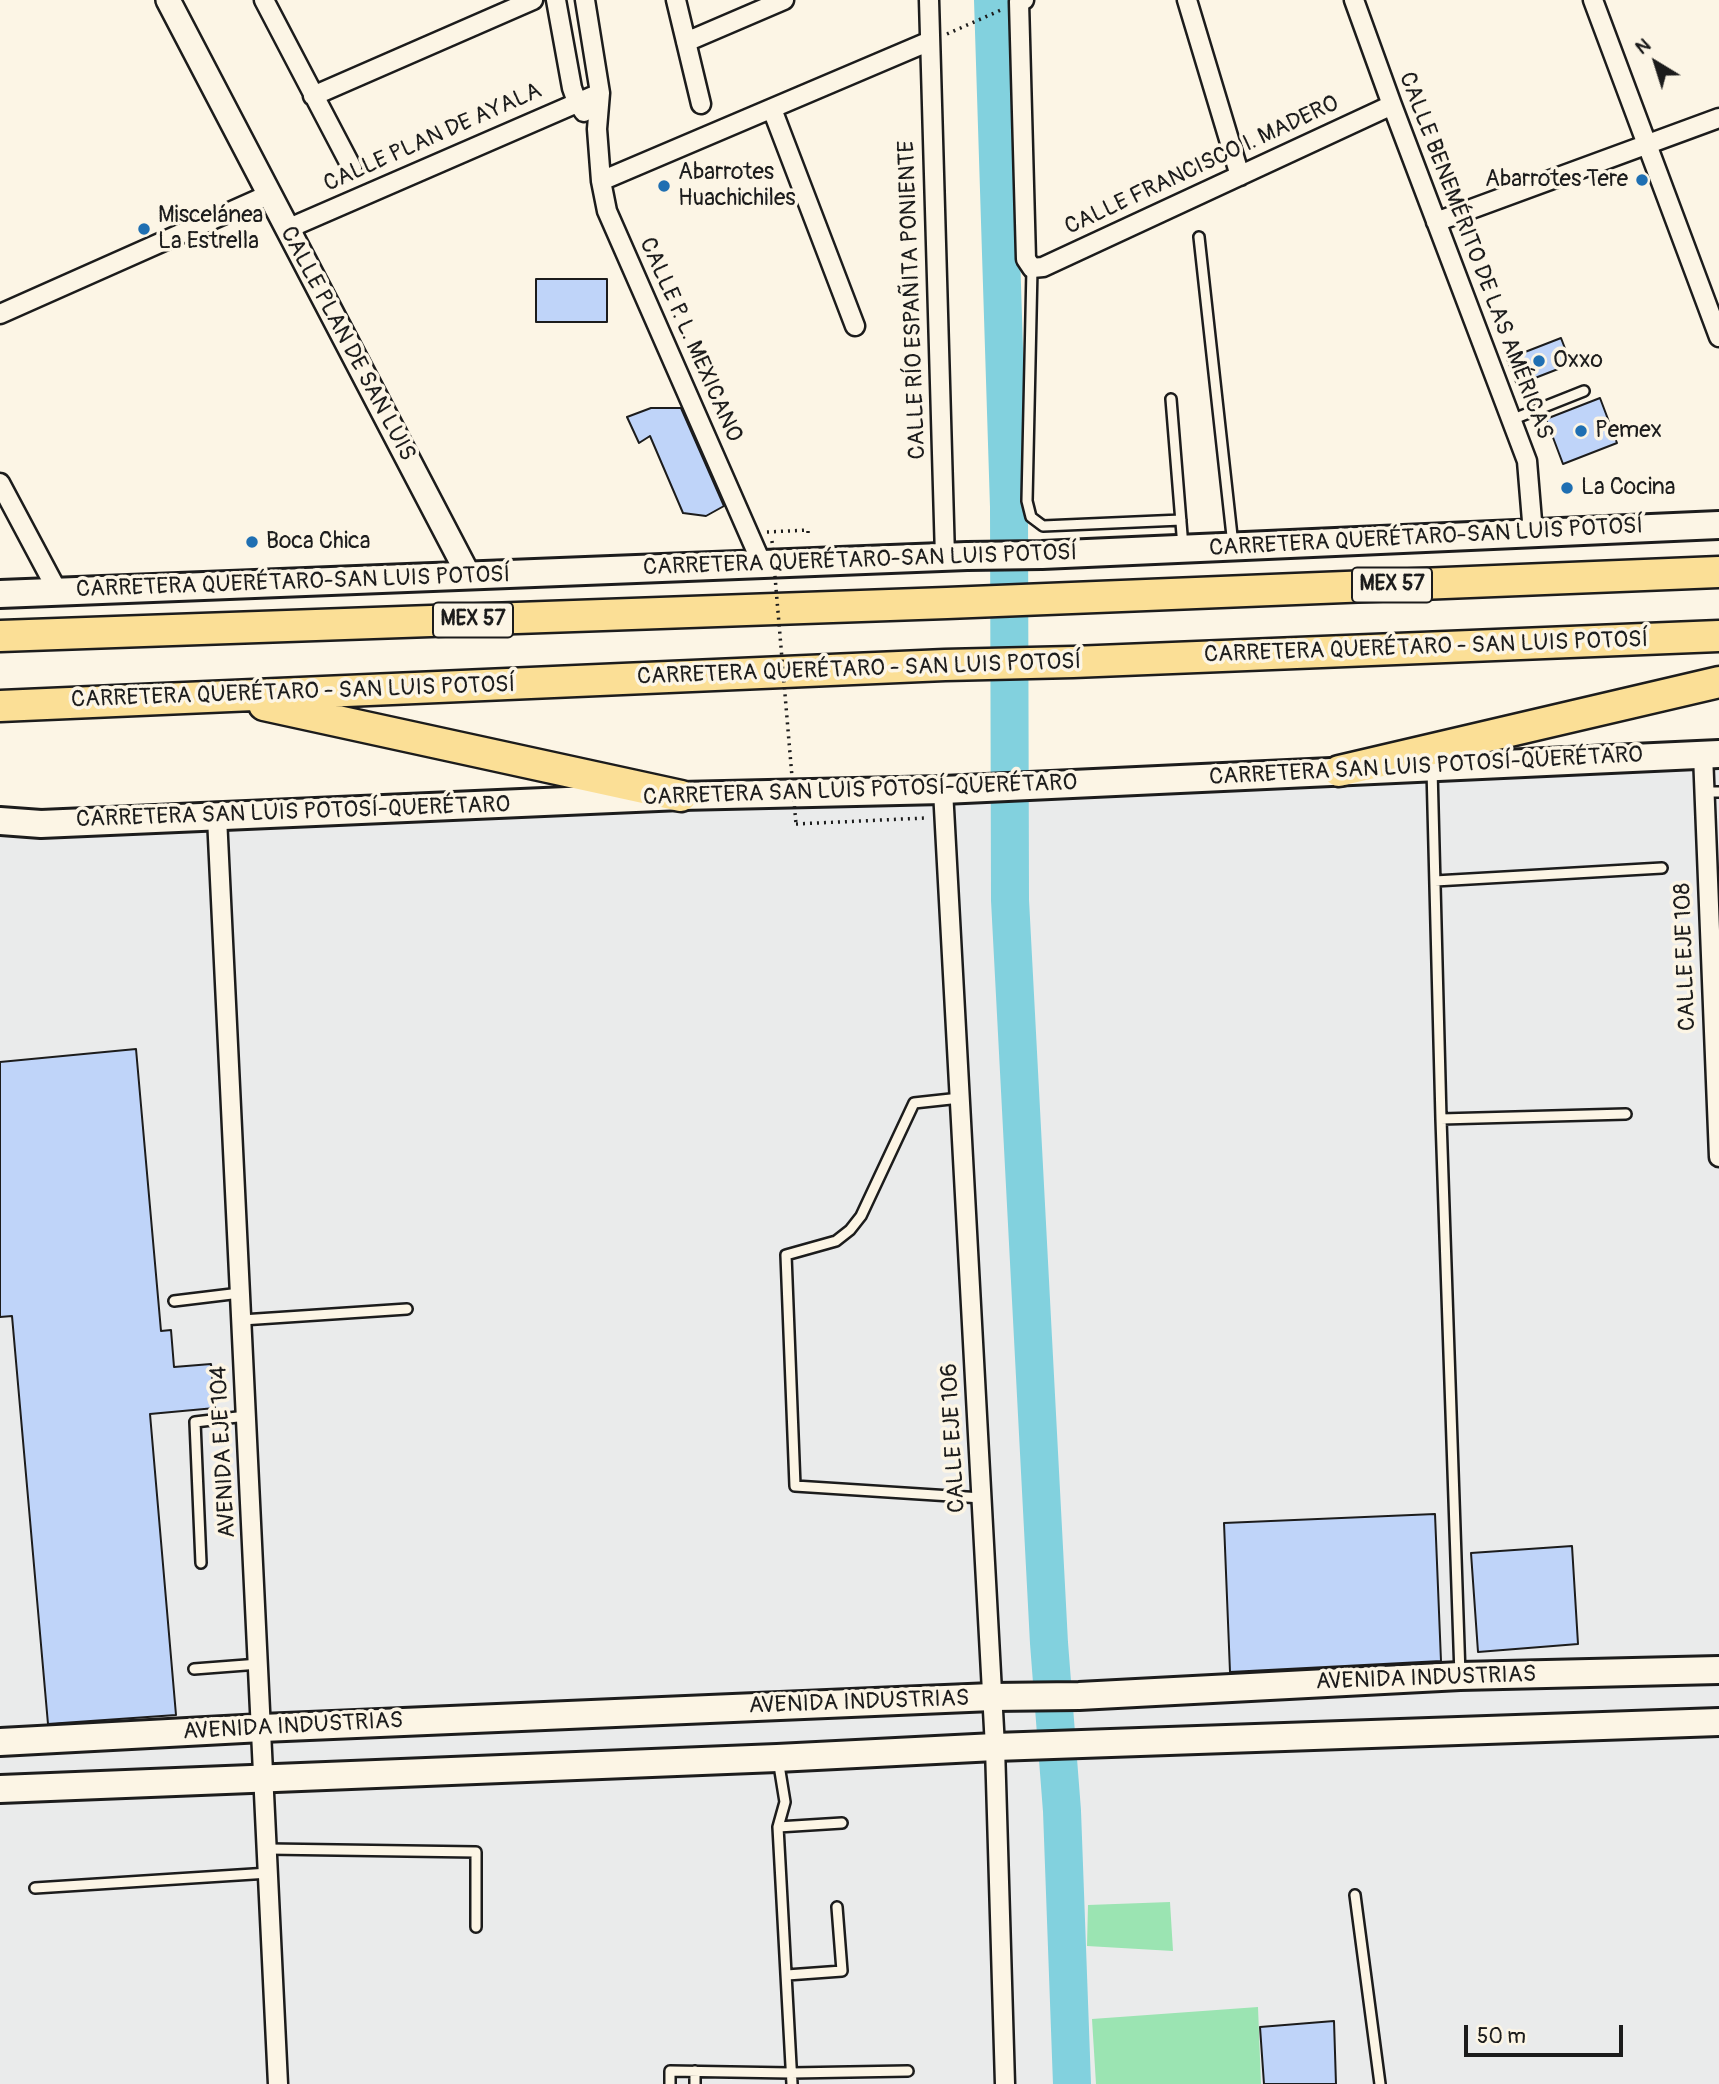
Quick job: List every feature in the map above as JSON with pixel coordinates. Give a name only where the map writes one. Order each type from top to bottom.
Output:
[{"type":"highway","name":"MEX 57","points":[[0,636],[947,603],[1719,572]]},
{"type":"highway","points":[[0,625],[64,633]]},
{"type":"highway","name":"CARRETERA QUERÉTARO - SAN LUIS POTOSÍ","points":[[0,706],[945,665],[1719,636]]},
{"type":"highway","points":[[1339,771],[1719,682]]},
{"type":"highway","points":[[223,696],[681,796]]},
{"type":"main road","name":"CARRETERA QUERÉTARO-SAN LUIS POTOSÍ","points":[[0,594],[469,576],[767,553],[1042,555],[1719,525]]},
{"type":"main road","name":"CARRETERA SAN LUIS POTOSÍ-QUERÉTARO","points":[[0,821],[41,824],[681,796],[943,790],[1711,754]]},
{"type":"main road","name":"AVENIDA INDUSTRIAS","points":[[0,1742],[262,1728],[992,1697],[1079,1696],[1460,1676],[1719,1670]]},
{"type":"main road","points":[[0,1789],[995,1747],[1719,1722]]},
{"type":"street","name":"CALLE PLAN DE SAN LUIS","points":[[168,0],[469,576]]},
{"type":"street","points":[[264,0],[352,168]]},
{"type":"street","points":[[313,96],[533,0]]},
{"type":"street","points":[[556,0],[567,66],[577,102],[597,129]]},
{"type":"street","name":"CALLE P. L. MEXICANO","points":[[585,0],[600,93],[597,129],[601,181],[607,211],[748,533],[767,553]]},
{"type":"street","points":[[676,0],[701,104]]},
{"type":"street","points":[[686,42],[784,0]]},
{"type":"street","name":"CALLE RÍO ESPAÑITA PONIENTE","points":[[929,0],[938,38],[956,556]]},
{"type":"street","points":[[1187,0],[1240,176]]},
{"type":"street","name":"CALLE BENEMÉRITO DE LAS AMÉRICAS","points":[[1354,0],[1527,461],[1533,533]]},
{"type":"street","points":[[1593,0],[1719,337]]},
{"type":"street","points":[[1021,1],[1026,259],[1032,268]]},
{"type":"street","points":[[601,181],[938,38]]},
{"type":"street","name":"CALLE PLAN DE AYALA","points":[[287,229],[600,93]]},
{"type":"street","name":"CALLE FRANCISCO I. MADERO","points":[[1032,268],[1043,267],[1392,105]]},
{"type":"street","points":[[772,109],[855,326]]},
{"type":"street","points":[[1436,222],[1719,118]]},
{"type":"street","points":[[0,314],[270,194]]},
{"type":"street","points":[[0,483],[58,592]]},
{"type":"street","name":"CALLE EJE 108","points":[[1711,754],[1719,1157]]},
{"type":"street","name":"CALLE EJE 106","points":[[943,790],[995,1747],[1004,2084]]},
{"type":"street","name":"AVENIDA EJE 104","points":[[217,817],[278,2084]]},
{"type":"lane","points":[[1199,237],[1233,547]]},
{"type":"lane","points":[[1032,268],[1027,500],[1031,517],[1042,526],[1181,520]]},
{"type":"lane","points":[[1511,420],[1584,391]]},
{"type":"lane","points":[[1171,399],[1183,549]]},
{"type":"lane","points":[[1432,767],[1460,1676]]},
{"type":"lane","points":[[1435,881],[1662,868]]},
{"type":"lane","points":[[960,1098],[914,1103],[861,1216],[850,1230],[836,1241],[786,1255],[795,1486],[982,1498]]},
{"type":"lane","points":[[1441,1119],[1626,1114]]},
{"type":"lane","points":[[174,1301],[240,1293]]},
{"type":"lane","points":[[242,1320],[407,1309]]},
{"type":"lane","points":[[201,1563],[195,1422],[246,1416]]},
{"type":"lane","points":[[194,1669],[259,1664]]},
{"type":"lane","points":[[778,1758],[785,1802],[778,1827],[792,2084]]},
{"type":"lane","points":[[778,1827],[842,1823]]},
{"type":"lane","points":[[268,1849],[476,1852],[476,1927]]},
{"type":"lane","points":[[35,1888],[269,1873]]},
{"type":"lane","points":[[1355,1895],[1380,2084]]},
{"type":"lane","points":[[787,1975],[842,1971],[837,1907]]},
{"type":"lane","points":[[670,2084],[670,2071],[908,2071]]},
{"type":"lane","points":[[695,2071],[695,2084]]},
{"type":"path","points":[[938,38],[1000,10]]},
{"type":"path","points":[[748,533],[808,530],[808,539],[796,540]]},
{"type":"path","points":[[767,553],[796,824],[945,817]]},
{"type":"shaded area","points":[[1719,760],[1719,2084],[0,2084],[0,822]]},
{"type":"green space","points":[[1170,1902],[1173,1951],[1087,1946],[1088,1905]]},
{"type":"green space","points":[[1258,2007],[1261,2084],[1096,2084],[1092,2019]]},
{"type":"building","points":[[536,279],[607,279],[607,322],[536,322]]},
{"type":"building","name":"Oxxo","points":[[1561,338],[1571,364],[1517,385],[1507,359]]},
{"type":"building","name":"Pemex","points":[[1600,398],[1617,443],[1563,464],[1546,419]]},
{"type":"building","points":[[651,408],[681,408],[724,506],[706,516],[683,513],[650,436],[639,443],[627,417]]},
{"type":"building","points":[[136,1049],[161,1331],[171,1330],[174,1367],[211,1364],[215,1408],[150,1414],[176,1715],[48,1724],[12,1316],[0,1317],[0,1062]]},
{"type":"building","points":[[1435,1514],[1441,1661],[1230,1672],[1224,1523]]},
{"type":"building","points":[[1572,1546],[1578,1644],[1478,1652],[1471,1553]]},
{"type":"building","points":[[1334,2021],[1336,2084],[1264,2084],[1260,2027]]},
{"type":"waterway","points":[[993,0],[1009,507],[1010,900],[1049,1643],[1062,1811],[1072,2084]]},
{"type":"place","name":"Abarrotes Tere","points":[[1642,180]]},
{"type":"place","name":"Abarrotes Huachichiles","points":[[664,186]]},
{"type":"place","name":"Miscelánea La Estrella","points":[[144,229]]},
{"type":"place","name":"Oxxo","points":[[1539,361]]},
{"type":"place","name":"Pemex","points":[[1581,431]]},
{"type":"place","name":"La Cocina","points":[[1567,488]]},
{"type":"place","name":"Boca Chica","points":[[252,542]]}]
